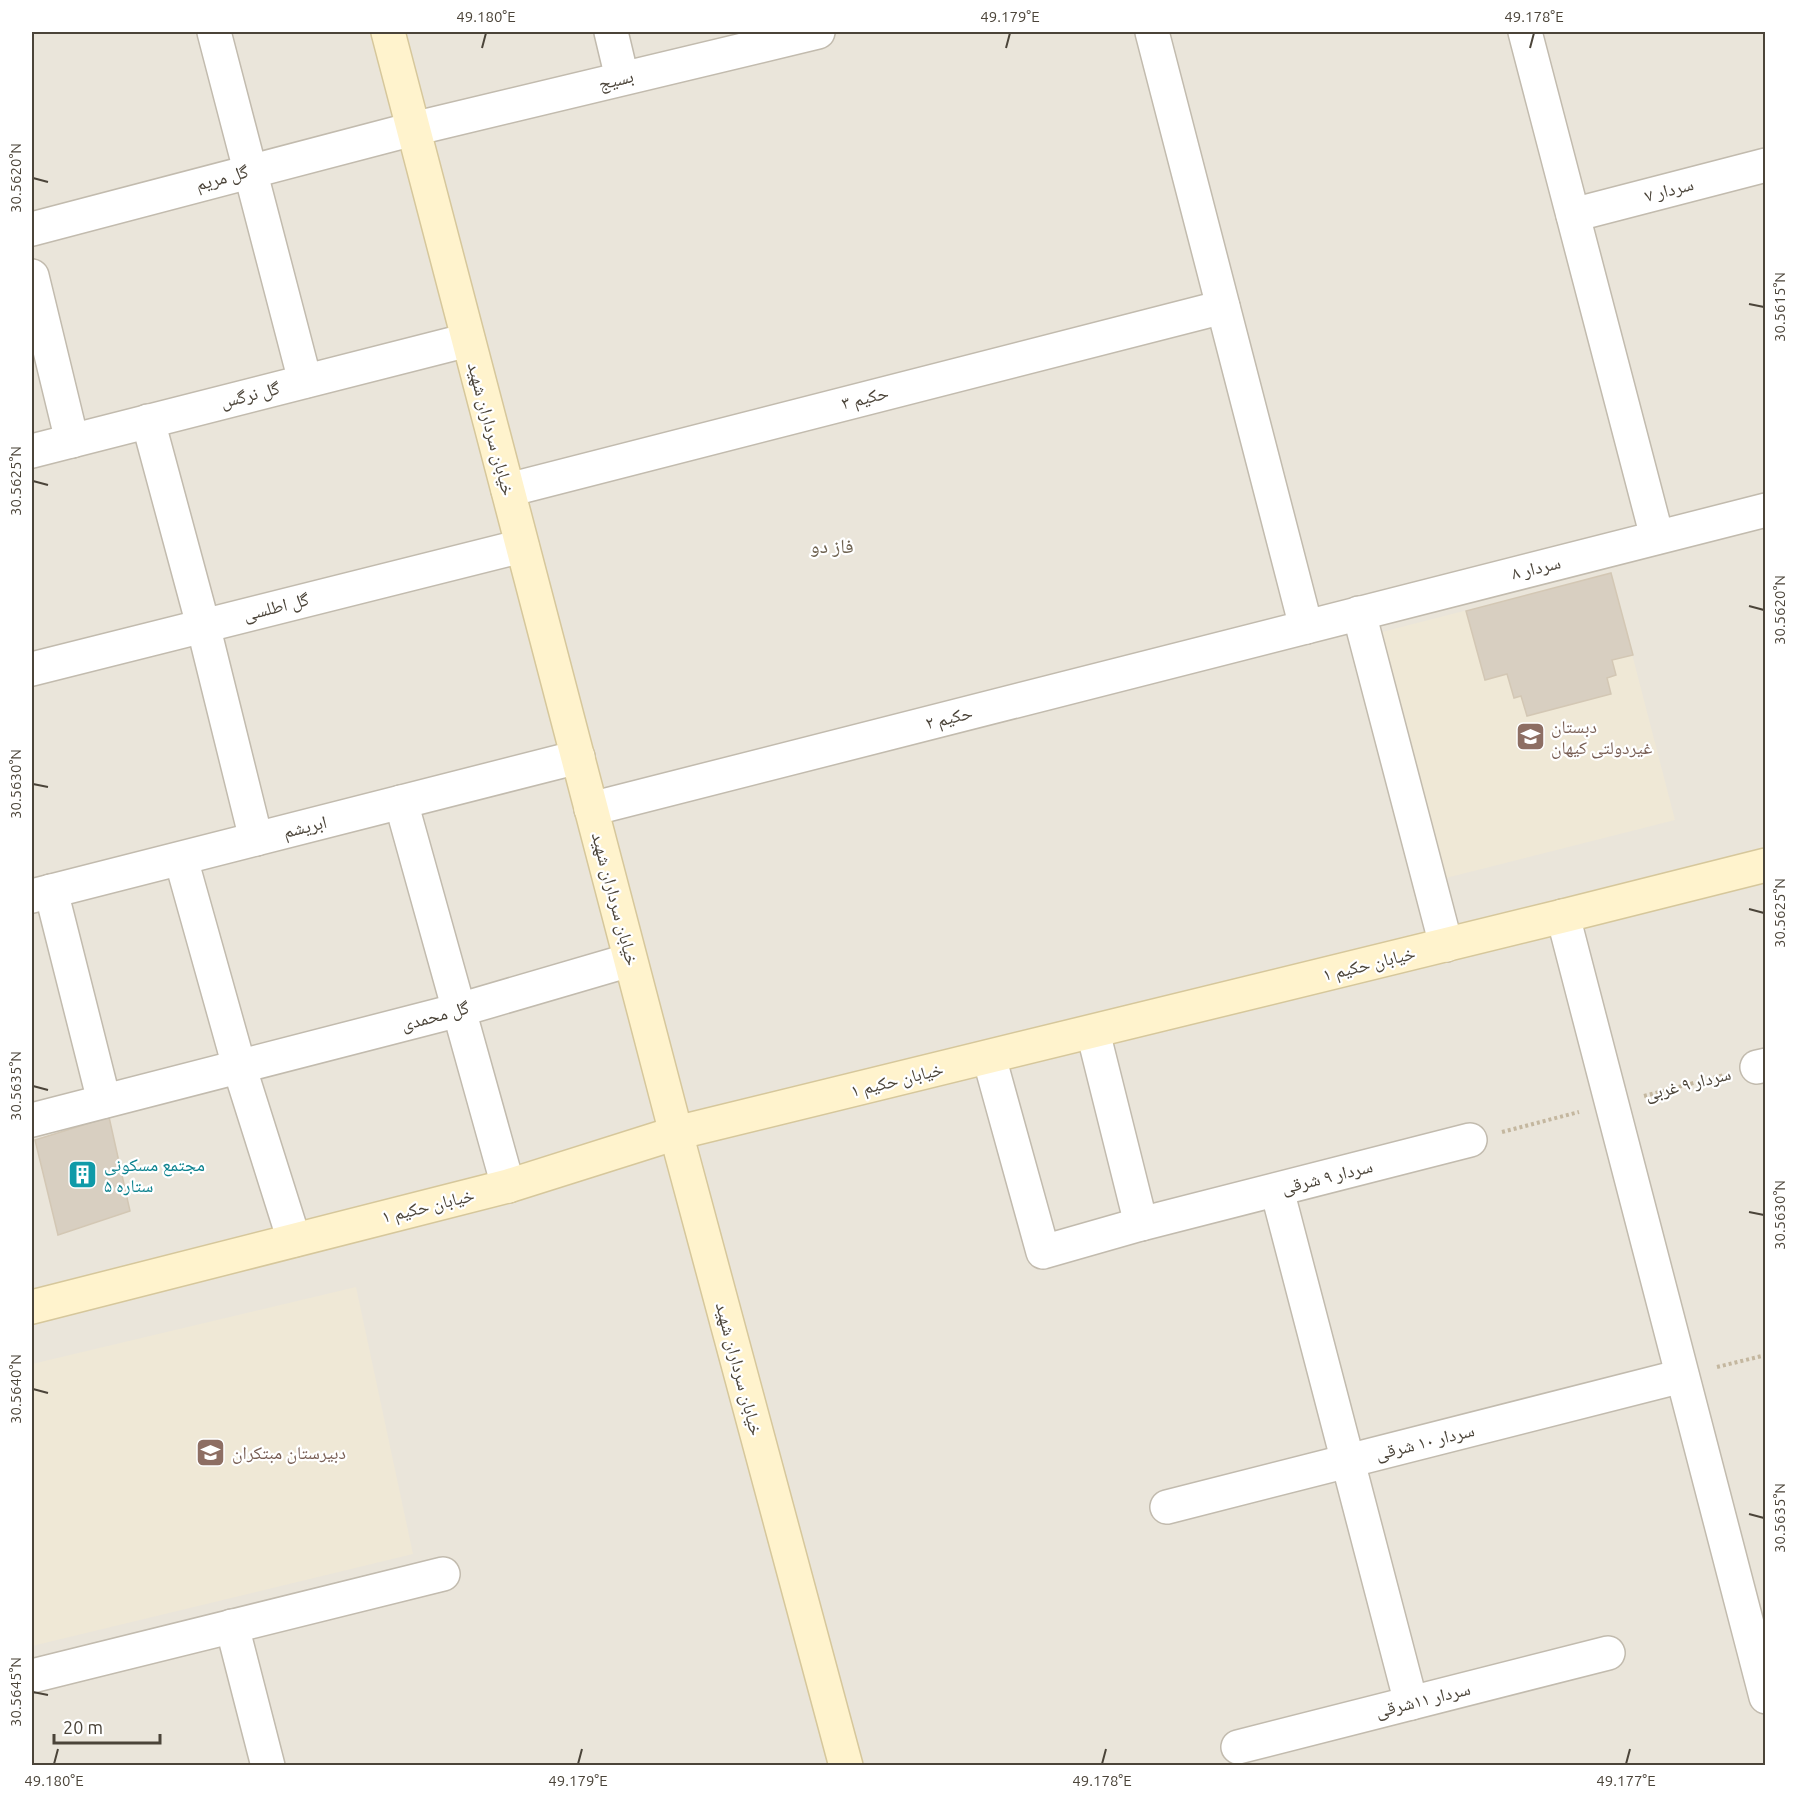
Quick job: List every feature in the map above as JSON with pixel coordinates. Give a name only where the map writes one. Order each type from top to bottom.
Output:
[{"type":"street","points":[[214,32],[305,381]]},
{"type":"street","name":"خیابان سرداران شهید","points":[[388,32],[630,960],[846,1766]]},
{"type":"street","points":[[610,32],[622,78]]},
{"type":"street","name":"بسیج","points":[[413,129],[818,32]]},
{"type":"street","points":[[1152,32],[1306,627]]},
{"type":"street","points":[[1526,32],[1657,537]]},
{"type":"street","name":"گل مریم","points":[[32,229],[413,129]]},
{"type":"street","name":"سردار ۷","points":[[1573,215],[1766,165]]},
{"type":"street","points":[[32,276],[72,441]]},
{"type":"street","name":"حکیم ۳","points":[[508,490],[1223,307]]},
{"type":"street","name":"گل نرگس","points":[[32,451],[468,340]]},
{"type":"street","points":[[148,421],[203,625],[256,839]]},
{"type":"street","name":"سردار ۸","points":[[1306,627],[1766,510]]},
{"type":"street","name":"گل اطلسی","points":[[32,669],[522,546]]},
{"type":"street","points":[[1359,613],[1446,945]]},
{"type":"street","name":"حکیم ۲","points":[[591,809],[1306,627]]},
{"type":"street","name":"ابریشم","points":[[41,894],[578,757]]},
{"type":"street","points":[[402,802],[508,1186]]},
{"type":"street","points":[[180,859],[239,1066],[294,1240]]},
{"type":"street","name":"خیابان حکیم ۱","points":[[32,1307],[508,1186],[676,1134],[1766,865]]},
{"type":"street","points":[[41,894],[104,1101]]},
{"type":"street","points":[[1563,916],[1766,1697]]},
{"type":"street","name":"گل محمدی","points":[[32,1120],[459,1010],[630,960]]},
{"type":"street","points":[[1093,1032],[1141,1224]]},
{"type":"street","name":"سردار ۹ شرقی","points":[[989,1057],[1043,1252],[1141,1224],[1470,1140]]},
{"type":"street","points":[[1277,1190],[1411,1703]]},
{"type":"street","name":"سردار ۱۰ شرقی","points":[[1167,1507],[1682,1376]]},
{"type":"street","points":[[32,1676],[443,1574]]},
{"type":"street","points":[[232,1626],[268,1766]]},
{"type":"street","name":"سردار ۱۱شرقی","points":[[1238,1747],[1608,1653]]},
{"type":"path","name":"سردار ۹ غربی","points":[[1611,1104],[1761,1066]]},
{"type":"path","points":[[1470,1140],[1611,1104]]},
{"type":"path","points":[[1682,1376],[1766,1355]]},
{"type":"shaded area","points":[[32,32],[1765,32],[1765,1764],[32,1766]]},
{"type":"shaded area","name":"دبستان غیردولتی کیهان","points":[[1611,573],[1675,820],[1442,879],[1378,633]]},
{"type":"shaded area","name":"دبیرستان مبتکران","points":[[356,1287],[413,1554],[32,1646],[32,1364]]},
{"type":"building","points":[[1611,573],[1633,655],[1612,660],[1616,675],[1607,678],[1611,694],[1527,716],[1521,696],[1514,698],[1507,674],[1485,680],[1466,611]]},
{"type":"building","name":"مجتمع مسکونی ستاره ۵","points":[[109,1117],[130,1211],[58,1235],[35,1140]]},
{"type":"place","name":"دبستان غیردولتی کیهان","points":[[1530,737]]},
{"type":"place","name":"مجتمع مسکونی ستاره ۵","points":[[83,1175]]},
{"type":"place","name":"دبیرستان مبتکران","points":[[211,1453]]},
{"type":"district","name":"فاز دو","points":[[832,546]]}]
